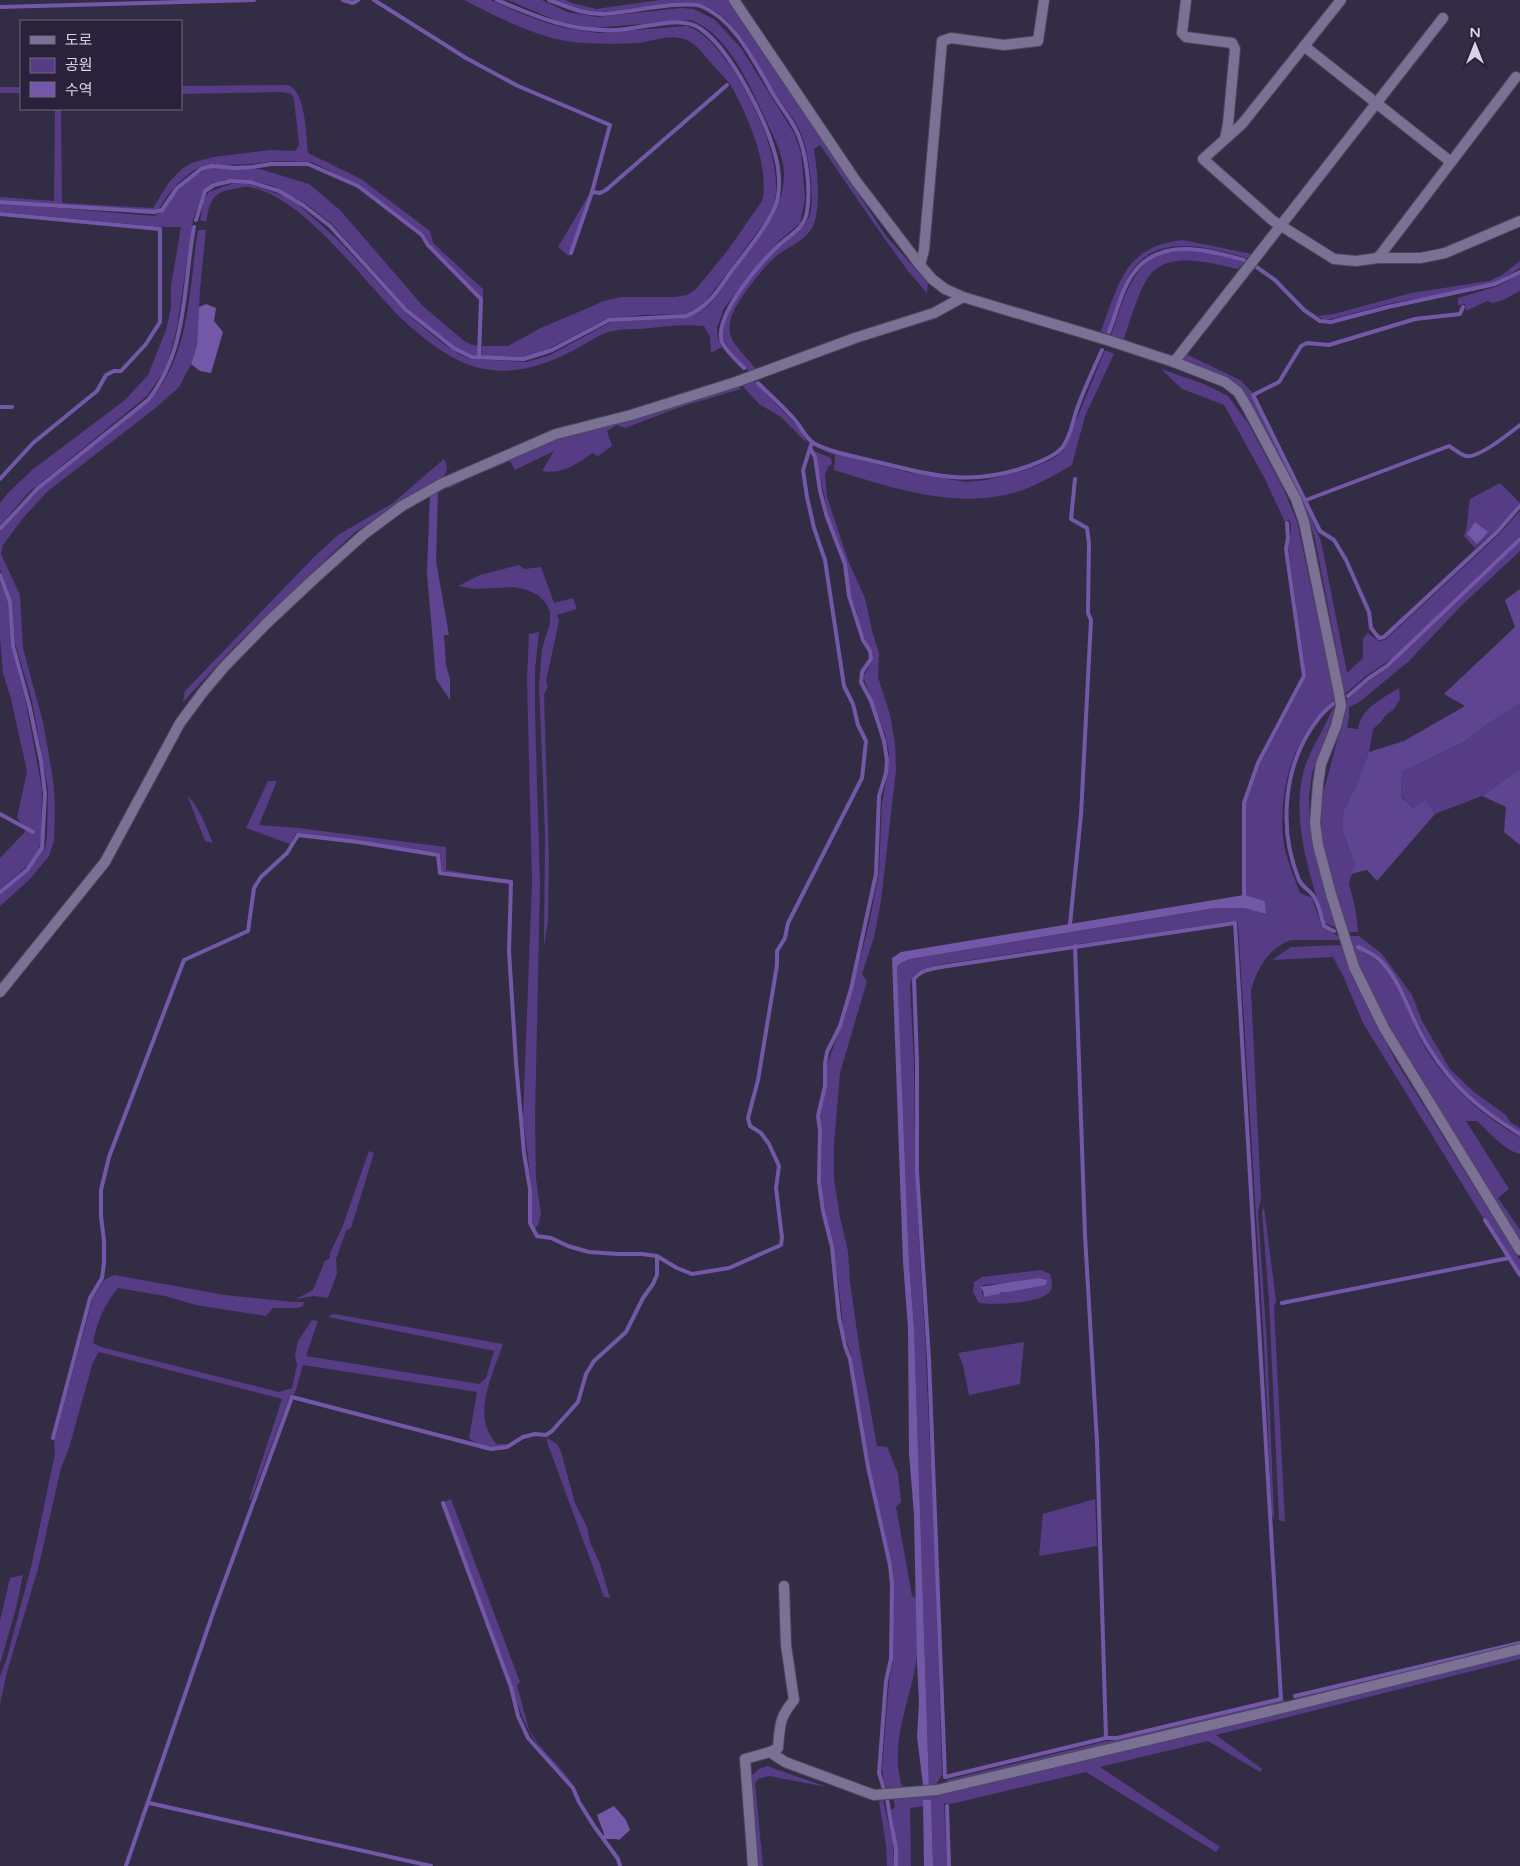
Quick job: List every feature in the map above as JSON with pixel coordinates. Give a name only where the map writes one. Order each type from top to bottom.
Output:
[{"type":"street","points":[[734,0],[856,181],[932,279],[945,289],[962,297],[1174,362],[1225,382],[1238,392],[1296,499],[1311,549],[1341,706],[1336,726],[1321,764],[1315,802],[1315,823],[1318,845],[1331,894],[1354,967],[1398,1053],[1520,1250]]},
{"type":"street","points":[[920,265],[924,250],[942,41],[951,38],[1004,45],[1038,41],[1044,0]]},
{"type":"street","points":[[1186,0],[1182,33],[1186,37],[1232,43],[1236,49],[1225,139]]},
{"type":"street","points":[[1341,0],[1242,124],[1203,159],[1280,226],[1334,260],[1356,261],[1378,258],[1421,258],[1445,253],[1520,221]]},
{"type":"street","points":[[1174,362],[1443,18]]},
{"type":"street","points":[[1304,46],[1451,162]]},
{"type":"street","points":[[1378,258],[1516,78]]},
{"type":"street","points":[[0,992],[104,862],[180,723],[202,692],[267,623],[315,578],[363,535],[402,506],[464,473],[556,434],[631,415],[736,382],[855,338],[934,313],[962,297]]},
{"type":"street","points":[[753,1866],[745,1759],[778,1748],[781,1720],[784,1712],[794,1700],[786,1645],[784,1586]]},
{"type":"street","points":[[770,1752],[785,1762],[874,1795],[937,1790],[1292,1706],[1520,1649]]},
{"type":"green space","points":[[464,0],[491,0],[547,23],[598,33],[686,26],[699,32],[714,45],[729,64],[756,110],[766,136],[773,161],[776,184],[774,204],[764,222],[701,307],[685,314],[642,315],[606,319],[548,349],[525,357],[481,356],[482,346],[508,346],[541,328],[604,301],[621,297],[676,297],[687,295],[696,289],[728,250],[762,201],[764,188],[761,159],[751,129],[733,89],[691,42],[675,37],[638,43],[598,44],[569,41],[537,34]]},
{"type":"green space","points":[[508,0],[542,0],[567,12],[597,17],[681,8],[693,9],[714,19],[741,48],[794,133],[801,153],[805,199],[800,223],[779,241],[724,308],[717,328],[718,338],[722,347],[711,353],[710,337],[704,326],[623,329],[594,338],[561,357],[545,363],[514,370],[482,369],[450,356],[419,334],[402,319],[351,263],[311,223],[290,206],[269,193],[247,187],[221,192],[211,203],[206,222],[200,220],[204,199],[209,192],[231,184],[246,183],[284,196],[299,205],[339,241],[407,314],[441,342],[460,355],[472,359],[527,362],[550,355],[611,322],[681,318],[701,312],[711,303],[773,216],[780,201],[783,184],[782,158],[777,144],[752,90],[736,62],[716,36],[691,20],[593,28],[557,21]]},
{"type":"green space","points":[[554,0],[565,0],[596,9],[660,0],[728,0],[887,237],[928,283],[927,293],[884,238],[820,145],[814,149],[818,200],[812,228],[801,240],[773,259],[752,284],[731,318],[730,335],[733,341],[757,370],[750,373],[726,344],[723,330],[726,319],[741,292],[761,266],[802,227],[809,216],[812,202],[811,181],[806,148],[800,131],[735,29],[717,12],[706,6],[683,4],[595,12],[578,9]]},
{"type":"green space","points":[[288,85],[294,89],[302,105],[308,153],[361,179],[430,231],[433,243],[483,289],[483,298],[431,245],[424,234],[358,185],[312,162],[277,161],[203,166],[188,174],[179,182],[155,211],[0,200],[0,197],[54,201],[55,110],[61,110],[62,203],[153,208],[170,181],[183,168],[194,162],[214,157],[271,150],[295,151],[299,145],[294,99],[291,94],[283,92],[182,94],[182,86]]},
{"type":"green space","points":[[0,87],[20,87],[20,93],[0,93]]},
{"type":"green space","points":[[212,168],[260,169],[309,184],[340,210],[422,305],[464,341],[478,346],[478,356],[455,349],[407,308],[332,224],[305,203],[273,186],[249,180],[232,179],[213,183],[203,191],[193,220],[177,328],[168,361],[162,374],[147,396],[27,494],[0,526],[0,503],[8,493],[32,470],[125,400],[148,375],[166,330],[171,308],[171,286],[181,227],[162,227],[0,212],[0,203],[154,216],[163,209],[189,180]]},
{"type":"green space","points":[[590,193],[569,256],[558,247]]},
{"type":"green space","points":[[198,230],[206,230],[197,345],[191,364],[179,387],[153,410],[48,491],[23,518],[3,545],[1,554],[20,595],[23,648],[43,722],[53,779],[55,804],[54,841],[49,856],[29,880],[0,906],[0,894],[35,862],[45,848],[48,789],[32,701],[15,643],[12,602],[0,569],[0,532],[42,486],[150,400],[163,382],[174,362],[181,341],[190,297]]},
{"type":"green space","points":[[1183,240],[1252,254],[1247,258],[1215,250],[1181,246],[1151,253],[1139,263],[1128,277],[1107,334],[1101,331],[1119,283],[1136,259],[1148,250],[1163,244]]},
{"type":"green space","points":[[1187,250],[1222,255],[1245,263],[1237,269],[1189,260],[1165,264],[1155,270],[1143,285],[1123,341],[1111,335],[1124,298],[1136,274],[1144,265],[1154,257],[1167,252]]},
{"type":"green space","points":[[1520,261],[1520,268],[1495,283],[1392,303],[1325,320],[1318,316],[1334,314],[1411,293],[1489,281],[1502,275]]},
{"type":"green space","points":[[1520,274],[1520,291],[1503,300],[1493,303],[1487,301],[1466,311],[1465,304],[1458,305],[1458,298],[1498,286]]},
{"type":"green space","points":[[1105,350],[1114,354],[1085,416],[1072,465],[1028,488],[1004,495],[980,498],[931,496],[906,491],[834,470],[835,455],[821,450],[907,472],[966,482],[986,480],[1026,470],[1051,460],[1064,450]]},
{"type":"green space","points":[[1186,354],[1240,380],[1252,392],[1251,395],[1304,501],[1321,541],[1347,673],[1363,658],[1363,639],[1367,633],[1379,641],[1385,640],[1498,535],[1520,511],[1520,536],[1393,658],[1366,676],[1345,694],[1315,539],[1308,517],[1244,396],[1182,362]]},
{"type":"green space","points":[[1161,369],[1204,384],[1228,396],[1248,423],[1284,490],[1297,522],[1335,699],[1309,728],[1299,744],[1287,780],[1282,818],[1286,852],[1300,893],[1312,898],[1322,927],[1340,937],[1341,940],[1292,940],[1284,943],[1277,947],[1266,959],[1257,974],[1251,990],[1261,1199],[1258,1211],[1267,1344],[1274,1519],[1272,1514],[1264,1345],[1238,923],[1236,921],[937,965],[920,971],[913,977],[910,986],[914,1063],[915,1170],[936,1579],[942,1775],[937,1783],[938,1787],[929,1786],[914,1328],[909,1263],[897,966],[910,959],[1215,908],[1244,908],[1266,914],[1265,901],[1246,896],[1246,803],[1260,764],[1306,677],[1288,546],[1291,529],[1289,519],[1285,522],[1265,479],[1224,405],[1182,389]]},
{"type":"green space","points":[[752,379],[800,429],[808,444],[781,417],[759,404],[740,383]]},
{"type":"green space","points":[[737,384],[741,389],[680,407],[625,428],[617,425],[607,431],[612,446],[598,456],[592,453],[575,465],[562,470],[542,471],[554,451],[515,470],[510,461],[448,489],[449,484],[561,437]]},
{"type":"green space","points":[[814,451],[831,458],[832,464],[828,467],[825,475],[827,497],[849,563],[865,598],[879,653],[878,677],[890,715],[895,743],[896,770],[881,901],[874,937],[862,974],[867,981],[840,1073],[834,1144],[834,1179],[848,1251],[850,1282],[860,1352],[877,1446],[887,1447],[898,1473],[901,1502],[896,1507],[912,1596],[916,1598],[917,1656],[899,1741],[899,1773],[903,1789],[888,1790],[884,1782],[882,1769],[889,1681],[893,1661],[893,1570],[870,1468],[851,1354],[844,1334],[838,1280],[822,1194],[820,1115],[826,1086],[826,1067],[845,1016],[869,924],[879,872],[882,802],[888,771],[889,753],[885,734],[863,677],[873,660],[873,656],[861,630],[850,594],[847,567],[830,521]]},
{"type":"green space","points":[[444,459],[447,469],[442,478],[354,533],[237,644],[183,702],[185,691],[316,555],[338,535],[393,503]]},
{"type":"green space","points":[[1500,483],[1520,503],[1495,531],[1475,548],[1464,536],[1467,527],[1470,499]]},
{"type":"green space","points":[[1520,541],[1520,551],[1462,605],[1409,661],[1358,703],[1349,707],[1347,728],[1358,729],[1363,715],[1373,705],[1399,688],[1400,699],[1394,709],[1373,729],[1369,752],[1344,810],[1342,829],[1355,864],[1349,883],[1356,912],[1358,932],[1345,932],[1320,836],[1320,805],[1345,711],[1343,701],[1387,669]]},
{"type":"green space","points":[[519,565],[524,569],[541,567],[554,603],[573,598],[577,609],[557,615],[559,621],[546,681],[548,687],[544,694],[549,859],[548,920],[544,948],[545,831],[539,686],[542,649],[550,623],[550,611],[538,595],[524,589],[513,587],[475,589],[458,586],[480,575]]},
{"type":"green space","points":[[0,582],[8,601],[11,646],[25,698],[42,789],[39,849],[24,869],[0,889],[0,858],[25,832],[25,827],[17,818],[27,771],[11,699],[3,673],[0,639]]},
{"type":"green space","points":[[539,632],[535,669],[540,883],[535,1119],[536,1179],[541,1214],[538,1225],[535,1228],[532,1222],[532,1188],[523,1119],[532,881],[527,679],[529,634]]},
{"type":"green space","points":[[1520,704],[1520,769],[1482,796],[1435,814],[1425,801],[1413,808],[1401,796],[1402,772],[1464,742],[1487,724]]},
{"type":"green space","points":[[1334,705],[1333,717],[1312,773],[1309,796],[1310,828],[1336,928],[1325,923],[1307,863],[1300,821],[1302,780],[1307,761]]},
{"type":"green space","points":[[268,781],[277,781],[259,825],[298,828],[446,847],[446,870],[511,881],[442,871],[440,853],[296,833],[290,844],[246,828]]},
{"type":"green space","points":[[187,795],[199,812],[213,843],[205,841]]},
{"type":"green space","points":[[1348,936],[1359,936],[1382,954],[1412,995],[1422,1021],[1450,1069],[1474,1092],[1506,1115],[1510,1122],[1520,1128],[1520,1132],[1481,1105],[1448,1073],[1424,1035],[1397,978],[1382,959],[1362,948],[1363,952],[1379,962],[1387,970],[1400,992],[1426,1049],[1445,1075],[1480,1110],[1520,1137],[1520,1154],[1508,1149],[1477,1121],[1466,1121],[1509,1189],[1498,1198],[1520,1230],[1520,1243],[1380,1010],[1363,977]]},
{"type":"green space","points":[[1340,945],[1358,988],[1395,1060],[1520,1260],[1520,1273],[1480,1213],[1363,1023],[1333,957],[1272,960],[1291,947]]},
{"type":"green space","points":[[369,1151],[374,1153],[351,1228],[346,1231],[336,1259],[337,1273],[328,1298],[314,1296],[296,1299],[313,1290],[325,1261],[330,1258],[330,1253],[342,1228]]},
{"type":"green space","points":[[1264,1207],[1276,1301],[1274,1307],[1285,1522],[1279,1520],[1269,1300],[1262,1212]]},
{"type":"green space","points":[[1041,1270],[1050,1274],[1052,1288],[1046,1295],[1029,1301],[995,1304],[979,1303],[973,1292],[974,1282],[982,1277]],"holes":[[[1038,1278],[1046,1285],[984,1297],[982,1293],[983,1285]]]},
{"type":"green space","points":[[114,1275],[225,1295],[304,1302],[303,1306],[297,1308],[273,1308],[266,1316],[196,1305],[165,1296],[118,1288],[105,1307],[96,1329],[93,1343],[101,1347],[279,1392],[292,1388],[297,1365],[295,1355],[298,1341],[312,1320],[318,1321],[306,1356],[479,1384],[486,1378],[494,1351],[328,1317],[334,1314],[503,1344],[486,1395],[484,1408],[485,1421],[489,1433],[497,1444],[509,1444],[499,1447],[488,1447],[478,1444],[469,1438],[477,1392],[303,1365],[295,1393],[289,1398],[251,1500],[249,1500],[282,1399],[99,1352],[93,1362],[69,1448],[61,1468],[38,1569],[7,1672],[0,1704],[0,1676],[7,1658],[32,1563],[55,1454],[54,1442],[93,1297],[104,1280]]},
{"type":"green space","points":[[1024,1342],[1020,1384],[969,1395],[963,1365],[958,1353]]},
{"type":"green space","points":[[547,1438],[557,1444],[561,1452],[575,1503],[587,1527],[590,1542],[600,1564],[610,1598],[604,1597]]},
{"type":"green space","points":[[451,1499],[520,1682],[517,1685],[529,1730],[538,1744],[574,1784],[542,1751],[534,1740],[528,1729],[522,1716],[444,1502]]},
{"type":"green space","points":[[1095,1499],[1097,1546],[1039,1556],[1043,1514]]},
{"type":"green space","points":[[23,1575],[0,1664],[0,1621],[10,1578]]},
{"type":"green space","points":[[1520,1645],[1293,1703],[1292,1699]]},
{"type":"green space","points":[[1520,1652],[1520,1659],[1216,1735],[1262,1769],[1260,1772],[1208,1741],[1100,1767],[1220,1847],[1216,1852],[1086,1772],[951,1804],[944,1803],[947,1866],[933,1866],[931,1800],[923,1800],[923,1806],[910,1808],[911,1866],[898,1866],[891,1810],[895,1807],[894,1801],[890,1797]]},
{"type":"green space","points":[[1286,1700],[1287,1704],[948,1784],[947,1780],[1107,1741]]},
{"type":"green space","points":[[767,1766],[827,1787],[769,1776],[759,1779],[755,1783],[763,1866],[756,1866],[750,1777],[759,1769]]},
{"type":"green space","points":[[883,1800],[893,1842],[894,1866],[887,1866],[886,1845],[879,1801]]},
{"type":"shaded area","points":[[438,490],[436,561],[449,635],[444,635],[446,665],[450,679],[450,700],[436,679],[427,573],[430,494]]},
{"type":"shaded area","points":[[1520,589],[1520,704],[1487,724],[1464,742],[1402,772],[1401,797],[1413,808],[1425,800],[1435,814],[1377,881],[1367,870],[1351,874],[1355,864],[1342,829],[1344,810],[1369,752],[1404,741],[1465,706],[1444,694],[1515,627],[1505,600]]},
{"type":"shaded area","points":[[1520,769],[1520,845],[1504,832],[1506,807],[1482,796]]},
{"type":"water","points":[[206,304],[216,308],[214,321],[223,332],[211,373],[200,371],[191,364],[197,345],[199,307]]},
{"type":"water","points":[[1475,522],[1488,532],[1477,544],[1467,534]]},
{"type":"water","points":[[1244,895],[1265,901],[1266,914],[1244,908],[1215,908],[910,959],[897,966],[909,1263],[914,1328],[929,1786],[923,1785],[917,1737],[919,1702],[914,1515],[909,1453],[908,1328],[903,1262],[892,958],[901,952]]},
{"type":"water","points":[[1038,1278],[1047,1280],[1046,1285],[984,1297],[983,1290],[980,1287]]},
{"type":"water","points":[[923,1800],[931,1800],[933,1866],[924,1866]]},
{"type":"water","points":[[614,1806],[626,1820],[630,1830],[619,1840],[604,1839],[597,1815]]},
{"type":"waterway","points":[[0,7],[254,0]]},
{"type":"waterway","points":[[343,0],[353,3],[358,0]]},
{"type":"waterway","points":[[374,0],[466,58],[518,86],[610,125],[592,192],[571,253]]},
{"type":"waterway","points":[[196,220],[205,191],[214,185],[231,181],[250,182],[279,191],[303,205],[330,226],[406,310],[455,349],[472,357],[524,359],[552,350],[609,320],[686,316],[701,308],[718,290],[760,234],[776,204],[779,187],[776,158],[765,126],[747,88],[725,53],[713,39],[693,25],[672,22],[616,30],[584,29],[555,22],[497,0]]},
{"type":"waterway","points":[[549,0],[575,10],[596,14],[681,5],[701,6],[713,12],[723,20],[740,40],[796,130],[800,138],[807,169],[808,202],[806,217],[793,234],[771,253],[740,290],[731,304],[721,331],[722,342],[744,368]]},
{"type":"waterway","points":[[592,192],[600,193],[606,190],[727,85]]},
{"type":"waterway","points":[[0,202],[154,212],[162,210],[177,188],[201,169],[212,166],[235,168],[271,164],[308,164],[358,186],[422,235],[428,245],[481,299],[479,357]]},
{"type":"waterway","points":[[0,214],[160,229],[160,322],[146,344],[121,371],[114,371],[106,375],[97,391],[33,443],[0,479]]},
{"type":"waterway","points":[[0,529],[38,488],[148,400],[161,381],[171,360],[182,317],[194,227]]},
{"type":"waterway","points":[[1109,332],[1130,277],[1146,260],[1172,250],[1186,249],[1201,250],[1244,260]]},
{"type":"waterway","points":[[1255,266],[1275,280],[1304,310],[1320,321],[1331,322],[1388,307],[1495,284],[1520,272]]},
{"type":"waterway","points":[[1463,307],[1460,314],[1415,319],[1329,345],[1307,343],[1301,346],[1279,382],[1253,395],[1320,531],[1334,540],[1346,560],[1369,612],[1371,628],[1379,638],[1384,637],[1497,532],[1520,506]]},
{"type":"waterway","points":[[758,383],[791,415],[809,439],[822,447],[847,455],[930,474],[967,477],[986,476],[1007,473],[1029,466],[1051,457],[1062,448],[1068,439],[1076,411],[1102,350]]},
{"type":"waterway","points":[[0,407],[12,407]]},
{"type":"waterway","points":[[1306,500],[1449,446],[1466,456],[1478,454],[1494,445],[1520,425]]},
{"type":"waterway","points":[[53,1438],[90,1298],[102,1278],[104,1241],[101,1216],[101,1190],[109,1157],[184,960],[248,931],[254,888],[261,877],[287,853],[298,835],[358,842],[438,855],[440,873],[511,882],[509,951],[516,1063],[524,1153],[530,1189],[530,1223],[537,1236],[551,1238],[568,1246],[589,1252],[657,1256],[677,1268],[692,1274],[729,1268],[781,1245],[782,1238],[776,1188],[779,1166],[769,1144],[761,1133],[750,1126],[748,1118],[758,1080],[777,965],[777,951],[785,938],[788,923],[862,778],[866,741],[858,725],[853,704],[844,686],[825,560],[814,528],[807,497],[803,470],[812,442]]},
{"type":"waterway","points":[[810,448],[815,457],[820,491],[827,517],[845,564],[849,596],[863,640],[870,651],[871,659],[862,672],[861,682],[871,701],[884,741],[887,760],[886,773],[879,796],[876,874],[851,989],[840,1026],[827,1052],[825,1086],[818,1116],[820,1130],[819,1182],[823,1211],[832,1247],[839,1317],[845,1346],[850,1359],[868,1467],[890,1565],[892,1585],[891,1659],[886,1681],[879,1773],[887,1799],[896,1848],[896,1866]]},
{"type":"waterway","points":[[1070,924],[1081,815],[1091,620],[1088,613],[1089,543],[1087,528],[1071,519],[1075,479]]},
{"type":"waterway","points":[[1244,895],[1244,803],[1258,763],[1304,676],[1286,549],[1288,538],[1287,523]]},
{"type":"waterway","points":[[1348,696],[1387,666],[1520,539]]},
{"type":"waterway","points":[[0,575],[10,602],[13,646],[29,704],[41,761],[45,793],[42,848],[27,870],[0,892]]},
{"type":"waterway","points":[[1334,703],[1323,713],[1306,736],[1297,756],[1291,776],[1287,818],[1288,840],[1299,880],[1316,900],[1324,926],[1334,931]]},
{"type":"waterway","points":[[0,814],[33,832]]},
{"type":"waterway","points":[[1075,946],[1085,1235],[1097,1442],[1106,1738],[945,1777],[929,1359],[917,1172],[917,1062],[914,979],[923,972],[933,968],[941,967],[1235,923],[1281,1699]]},
{"type":"waterway","points":[[1358,947],[1379,959],[1389,971],[1402,992],[1423,1037],[1448,1075],[1480,1107],[1520,1134]]},
{"type":"waterway","points":[[1485,1220],[1520,1275]]},
{"type":"waterway","points":[[126,1866],[214,1610],[292,1397],[491,1449],[507,1447],[523,1437],[535,1434],[546,1435],[552,1431],[578,1402],[586,1374],[594,1361],[626,1332],[657,1275],[657,1256]]},
{"type":"waterway","points":[[1282,1303],[1509,1258]]},
{"type":"waterway","points":[[443,1503],[511,1687],[518,1716],[528,1738],[573,1788],[579,1802],[618,1859],[620,1866]]},
{"type":"waterway","points":[[1295,1696],[1520,1643]]},
{"type":"waterway","points":[[1106,1738],[1117,1738],[1281,1699]]},
{"type":"waterway","points":[[149,1803],[431,1866]]},
{"type":"waterway","points":[[947,1806],[949,1866]]}]
